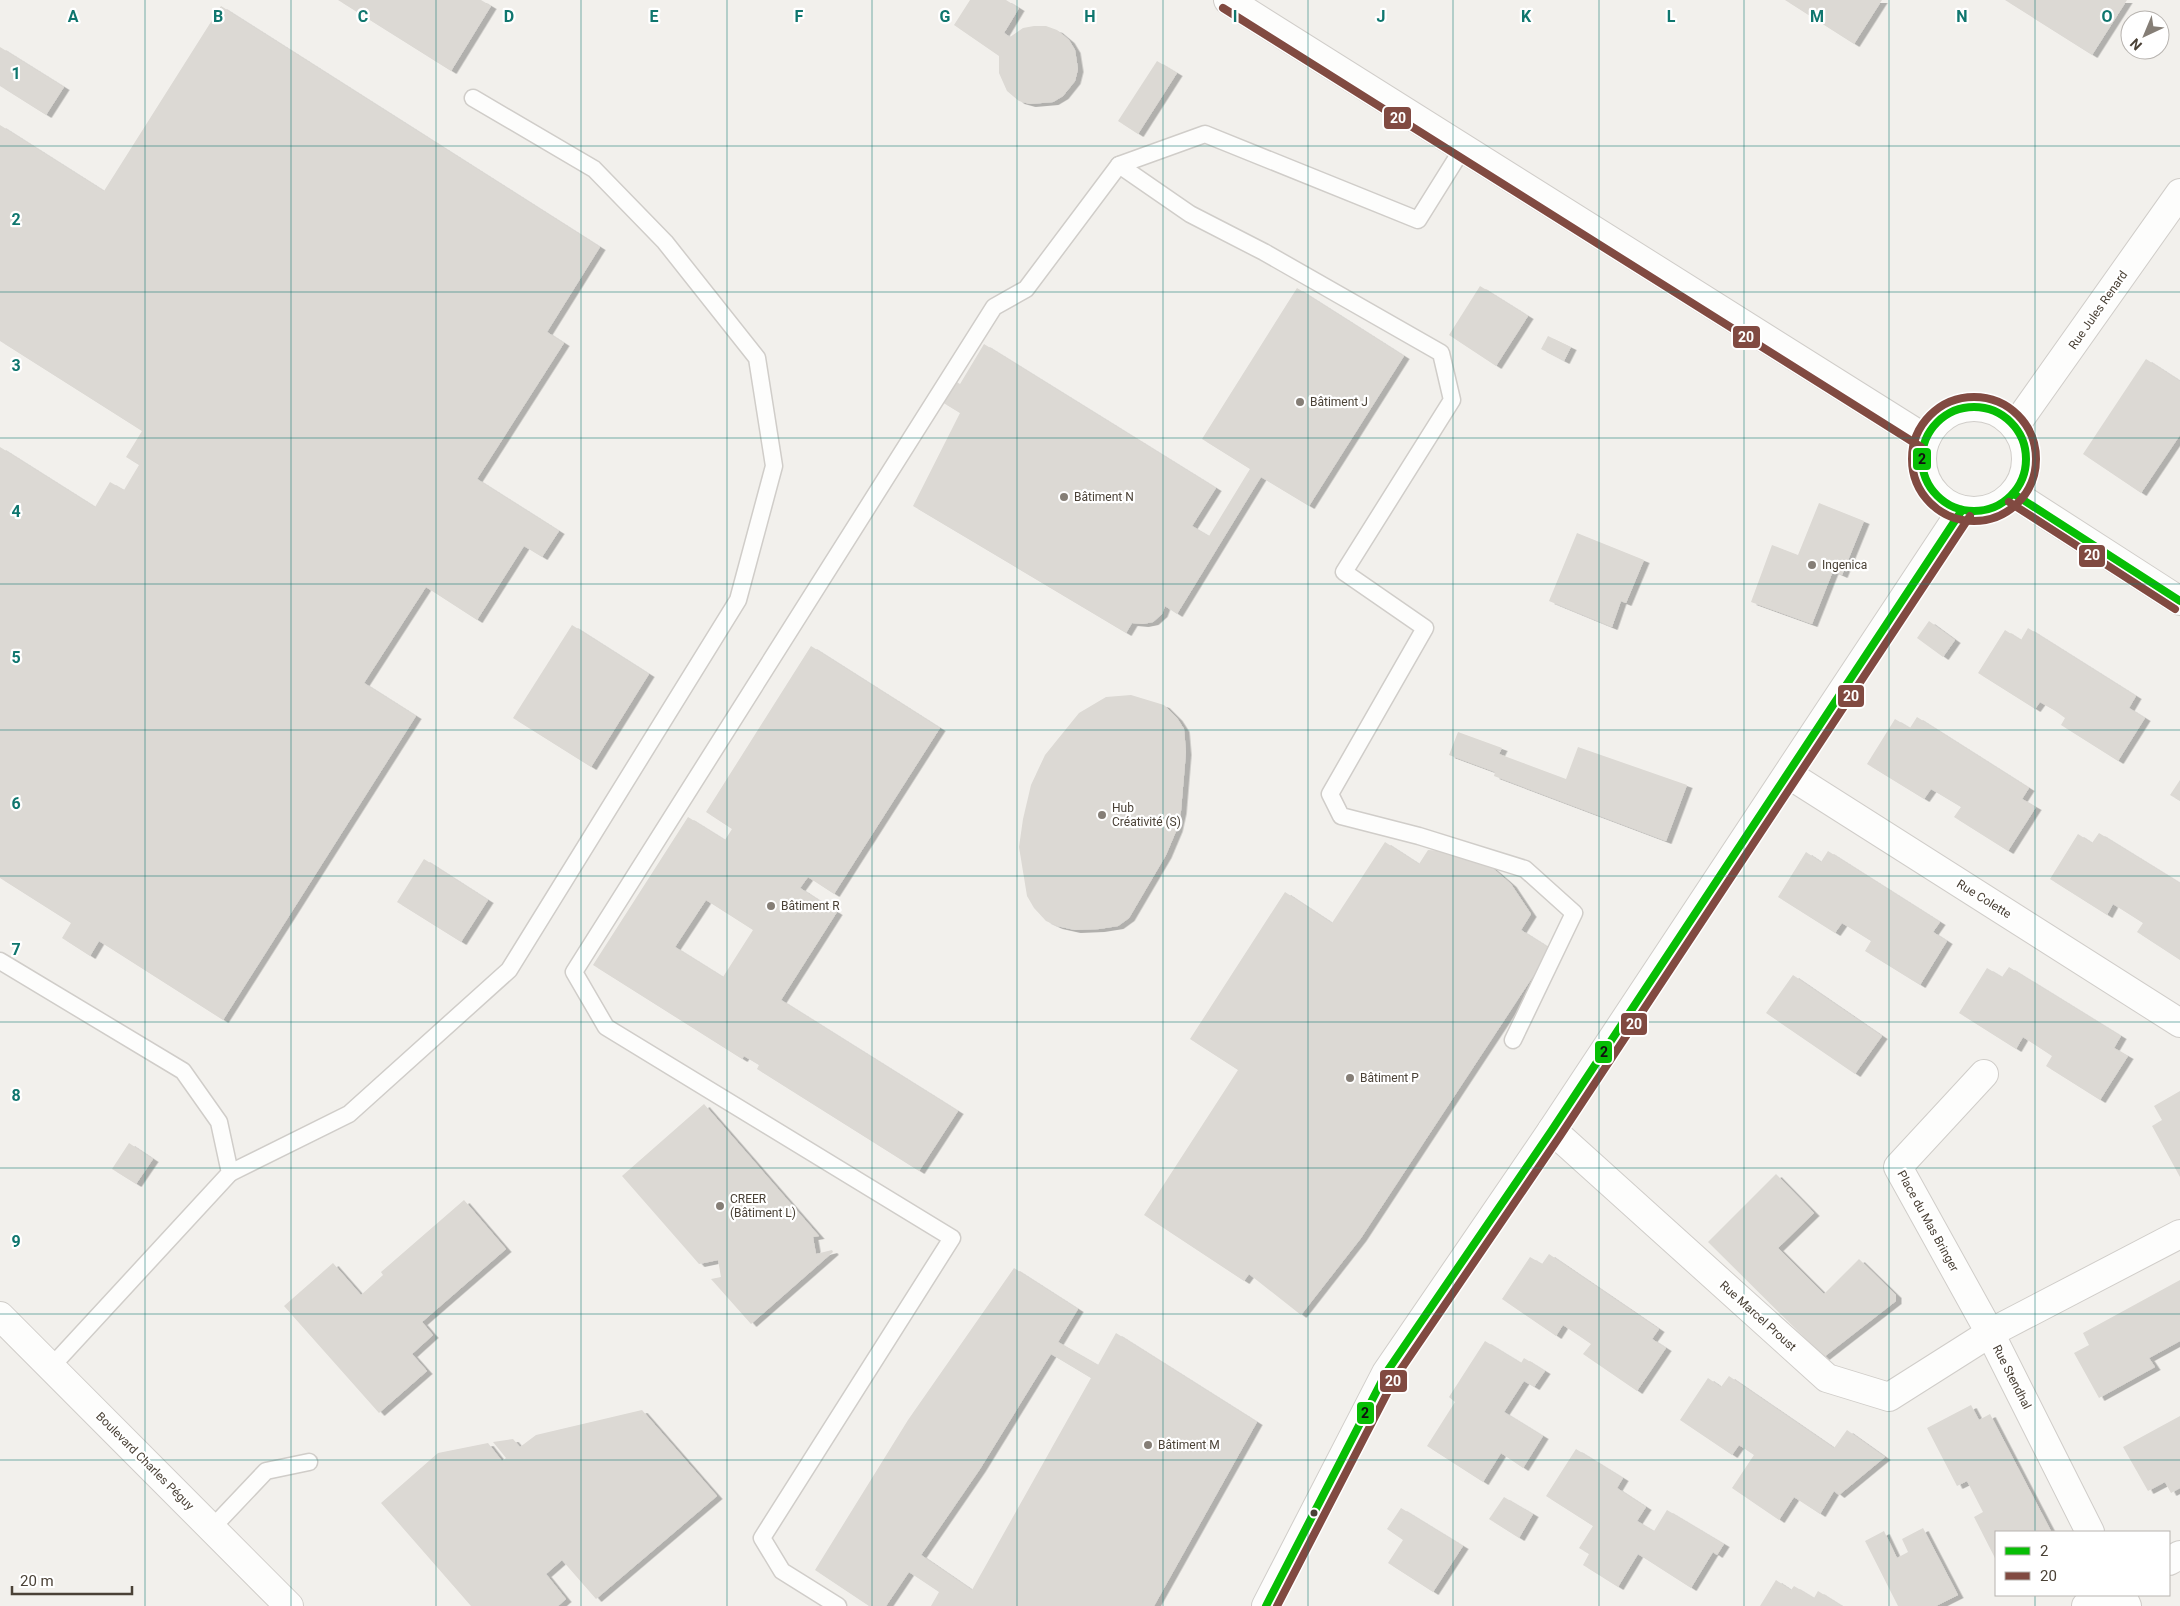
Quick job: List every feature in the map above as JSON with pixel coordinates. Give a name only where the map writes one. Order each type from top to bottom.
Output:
[{"type":"street","points":[[1228,0],[1926,439]]},
{"type":"street","name":"Rue Jules Renard","points":[[2015,426],[2180,193]]},
{"type":"street","points":[[1978,406],[1998,413],[2015,426],[2026,448],[2026,472],[2014,494],[2000,506],[1981,512],[1962,510],[1942,501],[1927,484],[1922,462],[1926,439],[1938,421],[1956,410],[1978,406]]},
{"type":"street","points":[[2014,494],[2180,601]]},
{"type":"street","points":[[1266,1606],[1386,1373],[1552,1130],[1962,510]]},
{"type":"street","name":"Rue Colette","points":[[1788,774],[2180,1024]]},
{"type":"street","name":"Place du Mas Bringer","points":[[1984,1074],[1898,1167],[1990,1333]]},
{"type":"street","name":"Rue Marcel Proust","points":[[1552,1130],[1827,1378],[1889,1397],[1990,1333]]},
{"type":"street","name":"Rue Stendhal","points":[[2089,1531],[1990,1333],[2180,1234]]},
{"type":"street","name":"Boulevard Charles Péguy","points":[[0,1316],[289,1606]]},
{"type":"street","points":[[2086,1606],[2104,1596]]},
{"type":"lane","points":[[51,1367],[230,1173],[349,1114],[509,970],[738,600],[774,466],[758,358],[665,242],[594,169],[472,98]]},
{"type":"lane","points":[[838,1606],[782,1571],[762,1538],[952,1238],[606,1027],[574,972],[994,307],[1026,289],[1119,165],[1205,134],[1418,220],[1463,148]]},
{"type":"lane","points":[[1119,165],[1190,214],[1264,252],[1441,353],[1452,400],[1344,572],[1425,628],[1330,794],[1341,816],[1419,836],[1525,869],[1574,913],[1513,1040]]},
{"type":"lane","points":[[0,960],[183,1071],[219,1122],[230,1173]]},
{"type":"lane","points":[[212,1528],[266,1471],[309,1462]]},
{"type":"building","points":[[338,0],[481,0],[491,6],[451,71]]},
{"type":"building","points":[[970,0],[1006,0],[1019,8],[1004,33],[1010,37],[1023,28],[1046,26],[1057,30],[1069,40],[1075,50],[1078,69],[1075,81],[1063,96],[1053,102],[1030,104],[1019,101],[1007,91],[999,73],[999,56],[954,25]]},
{"type":"building","points":[[1785,0],[1882,0],[1854,44]]},
{"type":"building","points":[[2005,0],[2127,0],[2092,55]]},
{"type":"building","points":[[221,6],[600,247],[547,332],[564,343],[477,479],[559,531],[542,557],[524,546],[477,620],[426,587],[364,683],[416,716],[223,1020],[99,941],[90,956],[62,938],[71,923],[0,878],[0,447],[95,507],[110,482],[124,490],[139,465],[126,457],[142,431],[0,341],[0,125],[104,191]]},
{"type":"building","points":[[0,47],[64,87],[46,115],[0,86]]},
{"type":"building","points":[[1157,61],[1177,73],[1138,134],[1118,121]]},
{"type":"building","points":[[1480,286],[1528,316],[1496,366],[1449,335]]},
{"type":"building","name":"Bâtiment N","points":[[1297,288],[1404,356],[1309,506],[1261,477],[1177,614],[1165,606],[1162,614],[1153,622],[1143,624],[1132,623],[1126,633],[913,506],[960,413],[942,402],[955,381],[960,384],[984,344],[1216,488],[1192,526],[1209,536],[1250,469],[1202,439]]},
{"type":"building","points":[[1548,336],[1571,347],[1564,361],[1541,349]]},
{"type":"building","points":[[2146,359],[2180,381],[2180,435],[2141,493],[2083,454]]},
{"type":"building","points":[[1819,503],[1864,521],[1842,575],[1833,571],[1812,624],[1751,602],[1772,545],[1798,555]]},
{"type":"building","points":[[1577,533],[1644,560],[1626,603],[1621,601],[1612,627],[1549,601]]},
{"type":"building","points":[[1929,621],[1955,640],[1943,657],[1917,638]]},
{"type":"building","points":[[572,625],[649,674],[591,767],[513,718]]},
{"type":"building","points":[[2028,628],[2136,696],[2129,708],[2145,718],[2118,761],[2061,725],[2065,718],[2054,710],[2040,702],[2035,709],[1978,673],[2005,630],[2021,640]]},
{"type":"building","name":"Bâtiment R","points":[[811,646],[940,728],[834,894],[808,877],[800,888],[837,912],[781,1000],[958,1111],[919,1171],[757,1069],[759,1065],[744,1056],[742,1059],[593,965],[688,817],[725,840],[732,829],[706,812]],"holes":[[[706,900],[753,930],[723,977],[675,947]]]},
{"type":"building","name":"Hub Créativité (S)","points":[[1131,695],[1164,705],[1177,718],[1184,729],[1186,752],[1181,811],[1177,829],[1166,855],[1129,918],[1118,926],[1099,929],[1075,930],[1057,926],[1046,921],[1034,908],[1027,896],[1019,847],[1031,785],[1045,755],[1079,713],[1106,697]]},
{"type":"building","points":[[1917,717],[2029,788],[2022,799],[2036,807],[2008,851],[1954,817],[1961,807],[1931,789],[1924,799],[1867,764],[1895,719],[1910,728]]},
{"type":"building","points":[[1458,732],[1502,748],[1499,754],[1566,779],[1578,747],[1687,785],[1666,841],[1494,776],[1495,772],[1449,755]]},
{"type":"building","points":[[2180,780],[2180,801],[2170,795]]},
{"type":"building","points":[[2099,833],[2180,883],[2180,960],[2137,932],[2143,923],[2113,904],[2107,915],[2050,879],[2078,834],[2092,843]]},
{"type":"building","name":"Bâtiment P","points":[[1385,842],[1419,864],[1428,850],[1442,851],[1488,864],[1511,884],[1531,914],[1521,930],[1551,949],[1361,1238],[1301,1315],[1249,1274],[1244,1281],[1144,1215],[1238,1070],[1190,1039],[1285,892],[1332,923]]},
{"type":"building","points":[[1828,851],[1940,922],[1933,932],[1947,941],[1920,985],[1865,951],[1871,941],[1842,923],[1835,933],[1778,897],[1806,852],[1821,862]]},
{"type":"building","points":[[424,859],[488,900],[461,942],[397,902]]},
{"type":"building","points":[[2009,967],[2121,1036],[2114,1048],[2128,1056],[2100,1100],[2046,1066],[2052,1056],[2023,1037],[2016,1049],[1959,1013],[1987,968],[2002,977]]},
{"type":"building","points":[[1793,975],[1882,1036],[1855,1074],[1766,1013]]},
{"type":"building","points":[[2180,1091],[2180,1177],[2152,1126],[2162,1120],[2154,1106]]},
{"type":"building","name":"CREER (Bâtiment L)","points":[[704,1104],[819,1236],[813,1237],[816,1254],[832,1250],[833,1252],[751,1324],[711,1279],[721,1277],[718,1260],[699,1264],[622,1176]]},
{"type":"building","points":[[129,1143],[153,1159],[136,1184],[112,1169]]},
{"type":"building","points":[[1776,1174],[1814,1213],[1778,1248],[1824,1294],[1859,1259],[1896,1295],[1896,1301],[1824,1357],[1708,1242]]},
{"type":"building","points":[[464,1200],[506,1249],[422,1322],[433,1335],[412,1354],[427,1371],[379,1413],[284,1306],[333,1263],[361,1295],[383,1275],[381,1272]]},
{"type":"building","points":[[1549,1254],[1659,1329],[1652,1339],[1666,1348],[1637,1391],[1583,1354],[1591,1344],[1563,1325],[1556,1336],[1502,1299],[1530,1257],[1542,1264]]},
{"type":"building","name":"Bâtiment M","points":[[1014,1268],[1078,1309],[1058,1342],[1098,1365],[1116,1333],[1257,1422],[1154,1606],[931,1606],[939,1592],[909,1572],[886,1606],[869,1606],[815,1570],[908,1420]],"holes":[[[1051,1354],[1091,1378],[972,1590],[921,1555],[980,1469]]]},
{"type":"building","points":[[2180,1280],[2180,1341],[2149,1358],[2155,1367],[2099,1398],[2074,1353],[2089,1345],[2083,1333]]},
{"type":"building","points":[[1485,1341],[1521,1363],[1524,1358],[1545,1371],[1534,1387],[1524,1381],[1504,1412],[1543,1436],[1523,1468],[1501,1453],[1483,1482],[1427,1446],[1455,1402],[1449,1397]]},
{"type":"building","points":[[1729,1376],[1834,1448],[1847,1430],[1885,1457],[1839,1495],[1834,1491],[1820,1514],[1794,1497],[1779,1520],[1732,1488],[1754,1455],[1739,1445],[1732,1455],[1680,1420],[1708,1378],[1721,1387]]},
{"type":"building","points":[[1971,1405],[1979,1420],[1990,1414],[2051,1531],[1995,1531],[1995,1558],[1974,1517],[1983,1512],[1967,1481],[1957,1486],[1927,1428]]},
{"type":"building","points":[[642,1410],[717,1496],[596,1599],[562,1560],[546,1574],[566,1599],[558,1606],[471,1606],[381,1503],[438,1453],[488,1443],[502,1461],[506,1458],[493,1442],[513,1439],[520,1447],[536,1435]]},
{"type":"building","points":[[2180,1416],[2180,1488],[2171,1493],[2165,1482],[2148,1491],[2123,1447]]},
{"type":"building","points":[[1576,1449],[1623,1478],[1617,1488],[1646,1507],[1637,1521],[1654,1531],[1667,1510],[1724,1544],[1717,1555],[1713,1552],[1691,1588],[1638,1554],[1618,1587],[1583,1565],[1589,1554],[1579,1548],[1593,1526],[1546,1496]]},
{"type":"building","points":[[1504,1497],[1533,1514],[1519,1538],[1489,1519]]},
{"type":"building","points":[[1401,1508],[1463,1546],[1433,1592],[1388,1563],[1403,1540],[1387,1529]]},
{"type":"building","points":[[1923,1528],[1958,1595],[1936,1606],[1898,1606],[1865,1541],[1884,1531],[1897,1558],[1908,1552],[1902,1539]]},
{"type":"building","points":[[1776,1580],[1791,1590],[1794,1586],[1814,1598],[1818,1591],[1842,1606],[1760,1606]]},
{"type":"transit line","name":"20","points":[[1223,8],[1921,447]]},
{"type":"transit line","name":"20","points":[[1974,397],[1998,402],[2018,415],[2031,435],[2036,459],[2031,483],[2018,503],[1998,516],[1974,521],[1950,516],[1930,503],[1917,483],[1912,459],[1917,435],[1930,415],[1950,402],[1974,397]]},
{"type":"transit line","name":"2","points":[[1974,407],[1994,411],[2011,422],[2022,439],[2026,459],[2022,479],[2011,496],[1994,507],[1974,511],[1954,507],[1937,496],[1926,479],[1922,459],[1926,439],[1937,422],[1954,411],[1974,407]]},
{"type":"transit line","name":"2","points":[[2014,494],[2180,601]]},
{"type":"transit line","name":"20","points":[[2009,502],[2175,609]]},
{"type":"transit line","name":"2","points":[[1266,1606],[1386,1373],[1552,1130],[1962,510]]},
{"type":"transit line","name":"20","points":[[1277,1606],[1395,1378],[1560,1136],[1970,516]]},
{"type":"place","name":"Bâtiment J","points":[[1300,402]]},
{"type":"place","name":"Bâtiment N","points":[[1064,497]]},
{"type":"place","name":"Ingenica","points":[[1812,565]]},
{"type":"place","name":"Hub Créativité (S)","points":[[1102,815]]},
{"type":"place","name":"Bâtiment R","points":[[771,906]]},
{"type":"place","name":"Bâtiment P","points":[[1350,1078]]},
{"type":"place","name":"CREER (Bâtiment L)","points":[[720,1206]]},
{"type":"place","name":"Bâtiment M","points":[[1148,1445]]}]
